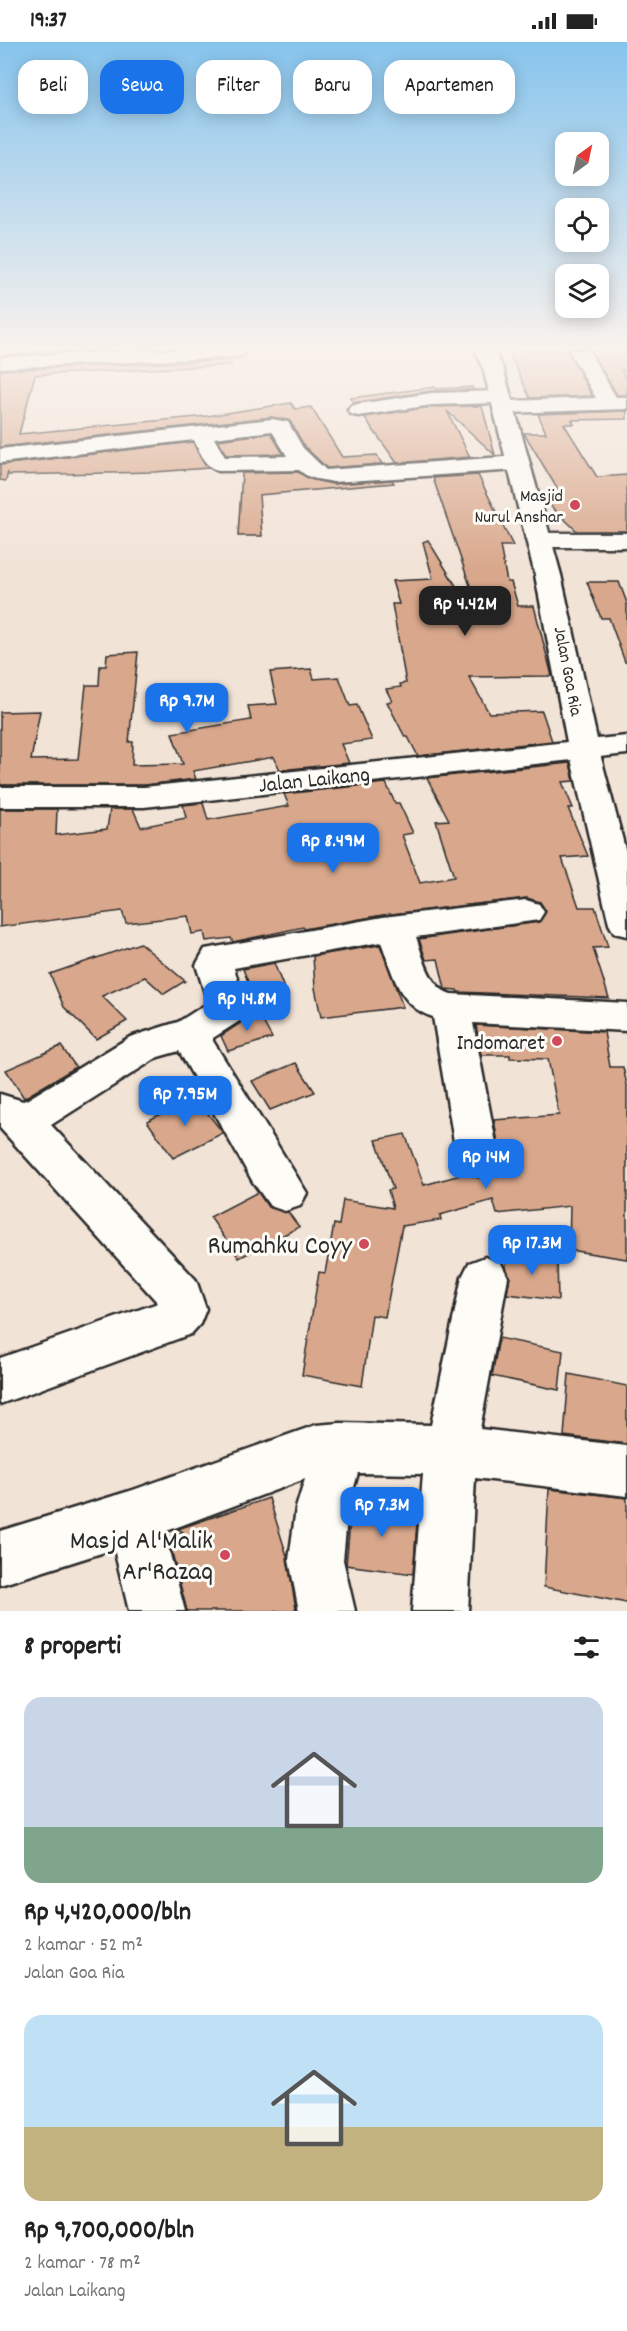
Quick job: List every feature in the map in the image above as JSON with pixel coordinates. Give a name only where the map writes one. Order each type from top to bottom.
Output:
[{"type":"street","name":"Jalan Goa Ria","points":[[508,423],[559,618],[584,750],[627,924]]},
{"type":"street","points":[[0,456],[42,451],[161,454],[155,438],[277,426],[318,470]]},
{"type":"street","points":[[201,433],[219,464],[318,470],[518,463]]},
{"type":"street","points":[[538,540],[627,540]]},
{"type":"street","name":"Jalan Laikang","points":[[0,797],[144,797],[627,745]]},
{"type":"street","points":[[9,1112],[39,1113],[144,1047],[192,1032],[227,1010],[215,965],[218,958],[394,928],[526,912]]},
{"type":"street","points":[[394,928],[418,989],[431,1002],[451,1008],[627,1017]]},
{"type":"street","points":[[451,1008],[478,1159]]},
{"type":"street","points":[[192,1032],[194,1042],[268,1170],[285,1193]]},
{"type":"street","points":[[0,1382],[174,1319],[183,1309],[180,1295],[9,1112]]},
{"type":"street","points":[[440,1611],[452,1450],[485,1277]]},
{"type":"street","points":[[327,1611],[316,1560],[322,1508],[340,1448]]},
{"type":"street","points":[[0,1558],[133,1517],[316,1450],[340,1448],[452,1450],[627,1471]]},
{"type":"street","points":[[133,1517],[158,1611]]},
{"type":"building","points":[[0,423],[22,423],[19,434],[132,423],[216,423],[0,447]]},
{"type":"building","points":[[291,423],[321,423],[342,457],[377,455],[382,464],[327,468],[305,447]]},
{"type":"building","points":[[368,423],[453,423],[470,457],[397,463]]},
{"type":"building","points":[[460,423],[487,423],[495,455]]},
{"type":"building","points":[[542,423],[574,423],[564,424],[597,477],[627,475],[627,531],[577,531],[542,498],[561,495],[524,433],[546,433]]},
{"type":"building","points":[[271,433],[283,454],[226,455],[218,440]]},
{"type":"building","points":[[193,442],[208,468],[155,472],[8,475],[8,472],[6,481],[0,480],[0,465]]},
{"type":"building","points":[[298,472],[310,479],[333,484],[392,480],[394,483],[259,495],[262,536],[238,536],[242,473]]},
{"type":"building","points":[[478,475],[513,546],[500,546],[507,582],[511,582],[518,606],[534,606],[552,676],[469,677],[489,713],[542,711],[552,741],[418,756],[408,737],[405,737],[387,702],[392,701],[386,689],[401,687],[400,684],[406,683],[392,604],[399,604],[392,581],[433,579],[423,542],[428,540],[467,604],[475,600],[433,478]]},
{"type":"building","points":[[587,582],[619,582],[627,603],[627,662],[625,662],[609,618],[601,618]]},
{"type":"building","points":[[138,652],[129,742],[133,742],[132,765],[183,764],[172,733],[251,720],[248,706],[277,704],[270,672],[311,669],[314,679],[339,677],[350,706],[357,705],[372,740],[341,744],[349,763],[280,770],[274,757],[193,771],[196,779],[145,785],[0,785],[0,712],[40,711],[31,760],[78,759],[86,685],[99,685],[100,666],[106,666],[107,654]]},
{"type":"building","points":[[570,763],[574,781],[562,782],[573,808],[568,808],[588,856],[562,858],[579,907],[595,907],[608,947],[593,948],[609,998],[458,992],[445,989],[438,959],[426,960],[419,939],[539,922],[546,911],[540,902],[527,898],[383,915],[304,929],[303,927],[233,942],[231,938],[206,941],[204,932],[192,934],[188,916],[126,923],[122,911],[0,927],[0,809],[57,809],[56,835],[107,829],[110,809],[133,809],[141,827],[186,818],[183,805],[203,803],[208,820],[289,806],[284,794],[386,783],[395,803],[399,803],[413,833],[402,835],[420,883],[454,877],[436,821],[449,820],[427,778]]},
{"type":"building","points":[[140,943],[185,981],[164,994],[145,977],[102,996],[127,1021],[96,1039],[64,1007],[50,974]]},
{"type":"building","points":[[380,945],[403,1007],[321,1017],[315,988],[313,956]]},
{"type":"building","points":[[274,963],[285,991],[254,997],[243,969]]},
{"type":"building","points":[[256,1009],[272,1038],[228,1051],[221,1036],[242,1022],[248,1012]]},
{"type":"building","points":[[476,1025],[604,1032],[610,1067],[623,1067],[627,1085],[627,1259],[569,1250],[570,1206],[497,1214],[493,1200],[440,1215],[441,1220],[402,1226],[385,1317],[372,1315],[362,1386],[302,1375],[319,1272],[325,1273],[334,1224],[339,1225],[343,1200],[393,1208],[388,1190],[393,1189],[376,1140],[405,1134],[424,1185],[464,1174],[479,1178],[494,1173],[501,1160],[494,1120],[559,1115],[548,1059],[481,1055]]},
{"type":"building","points":[[61,1046],[76,1067],[24,1098],[6,1070]]},
{"type":"building","points":[[296,1063],[315,1092],[270,1110],[252,1081]]},
{"type":"building","points":[[195,1097],[223,1133],[173,1158],[147,1121]]},
{"type":"building","points":[[258,1192],[268,1207],[288,1212],[299,1227],[239,1258],[210,1217]]},
{"type":"building","points":[[506,1253],[557,1259],[558,1300],[507,1294],[510,1277],[506,1267]]},
{"type":"building","points":[[499,1338],[563,1351],[559,1390],[492,1376]]},
{"type":"building","points":[[569,1374],[627,1386],[627,1444],[564,1436]]},
{"type":"building","points":[[549,1489],[627,1498],[627,1603],[544,1587]]},
{"type":"building","points":[[269,1498],[287,1556],[296,1609],[290,1611],[187,1611],[168,1537],[183,1532],[178,1529]]},
{"type":"building","points":[[352,1501],[418,1510],[413,1574],[346,1565]]},
{"type":"place","name":"Masjid Nurul Anshar","points":[[575,505]]},
{"type":"place","name":"Indomaret","points":[[557,1041]]},
{"type":"place","name":"Rumahku Coyy","points":[[364,1244]]},
{"type":"place","name":"Masjd Al'Malik Ar'Razaq","points":[[225,1555]]}]
